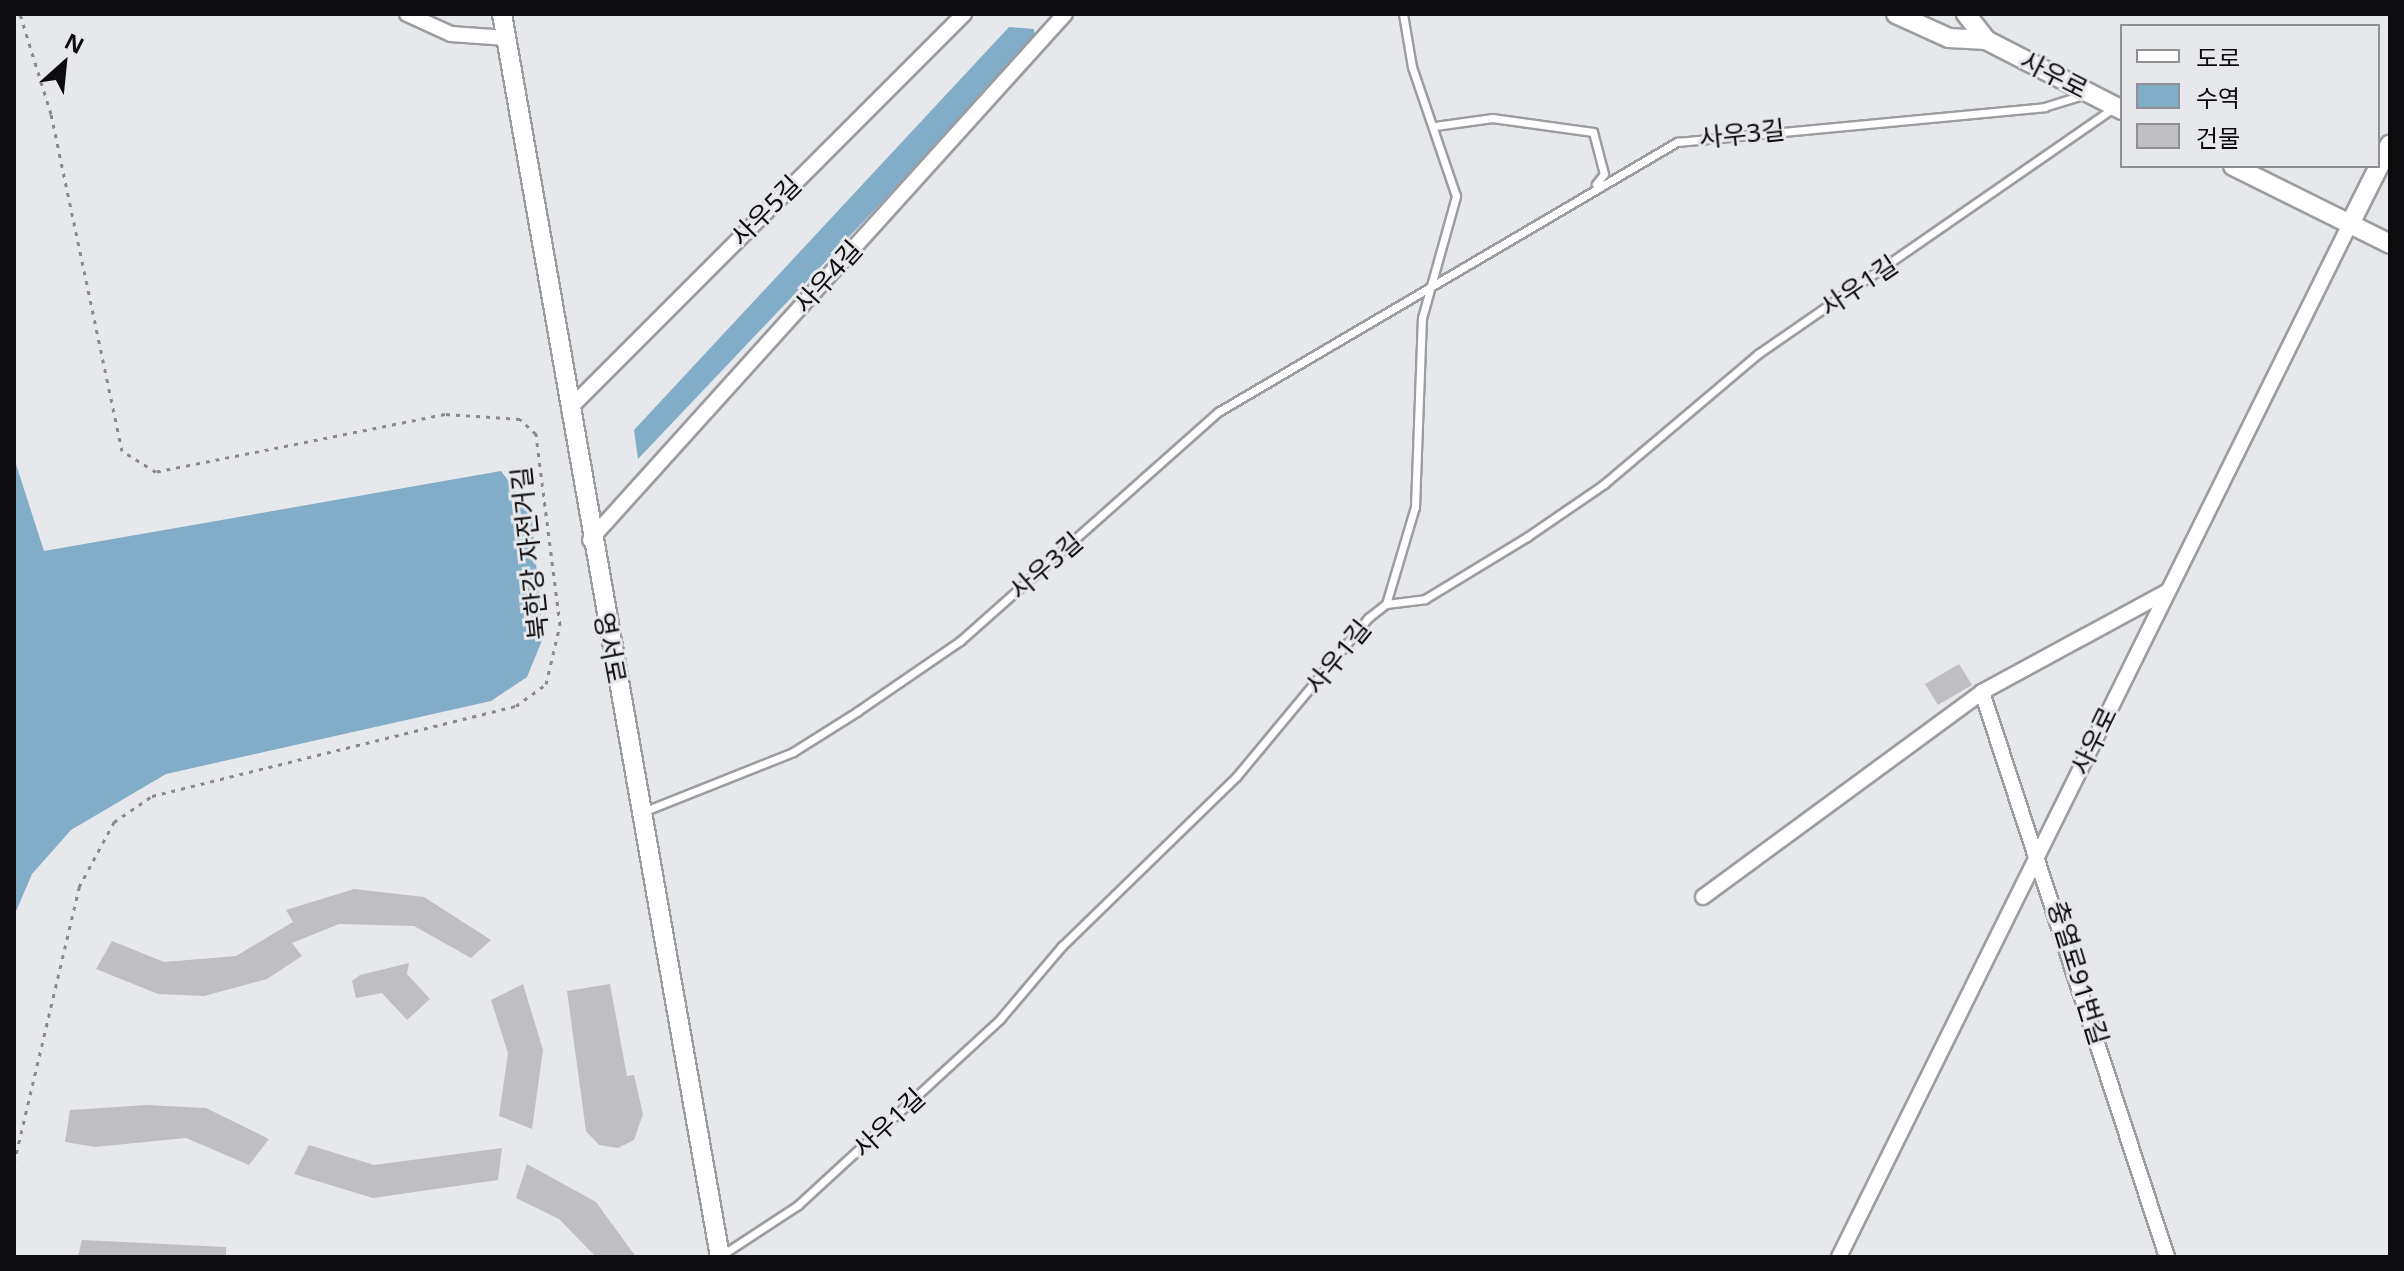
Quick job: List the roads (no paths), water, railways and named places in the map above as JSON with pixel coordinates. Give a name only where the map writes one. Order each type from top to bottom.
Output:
[{"type":"street","points":[[407,14],[451,34],[507,38]]},
{"type":"street","name":"영서로","points":[[502,14],[590,540],[720,1257]]},
{"type":"street","name":"사우5길","points":[[569,409],[964,14]]},
{"type":"street","name":"사우로","points":[[1896,14],[1949,38],[1986,40],[2118,108]]},
{"type":"street","name":"사우로","points":[[1966,14],[1986,40]]},
{"type":"street","name":"사우4길","points":[[590,540],[1059,16]]},
{"type":"street","points":[[2380,164],[2390,144]]},
{"type":"street","points":[[2237,168],[2390,244]]},
{"type":"street","points":[[2350,224],[2378,168]]},
{"type":"street","name":"사우로","points":[[1839,1257],[2350,224]]},
{"type":"street","points":[[1703,897],[1982,692],[2168,591]]},
{"type":"street","name":"충열로91번길","points":[[1982,692],[2040,850],[2167,1257]]},
{"type":"lane","points":[[1386,604],[1415,507],[1416,380],[1432,288],[1456,196],[1403,14]]},
{"type":"lane","name":"사우3길","points":[[640,812],[793,752],[858,711],[960,641],[1218,412],[1432,288],[1595,186],[1677,142],[2044,107],[2089,93]]},
{"type":"lane","name":"사우1길","points":[[720,1257],[798,1205],[1000,1019],[1062,946],[1236,777],[1386,604],[1425,599],[1527,537],[1604,484],[1758,354],[2118,108]]},
{"type":"lane","points":[[1435,126],[1492,118],[1593,132],[1604,174],[1595,186]]},
{"type":"water","points":[[1009,27],[1034,29],[1035,41],[638,459],[634,430]]},
{"type":"water","points":[[14,458],[44,551],[501,471],[531,510],[543,638],[527,677],[491,701],[166,774],[71,830],[32,874],[14,916]]}]
